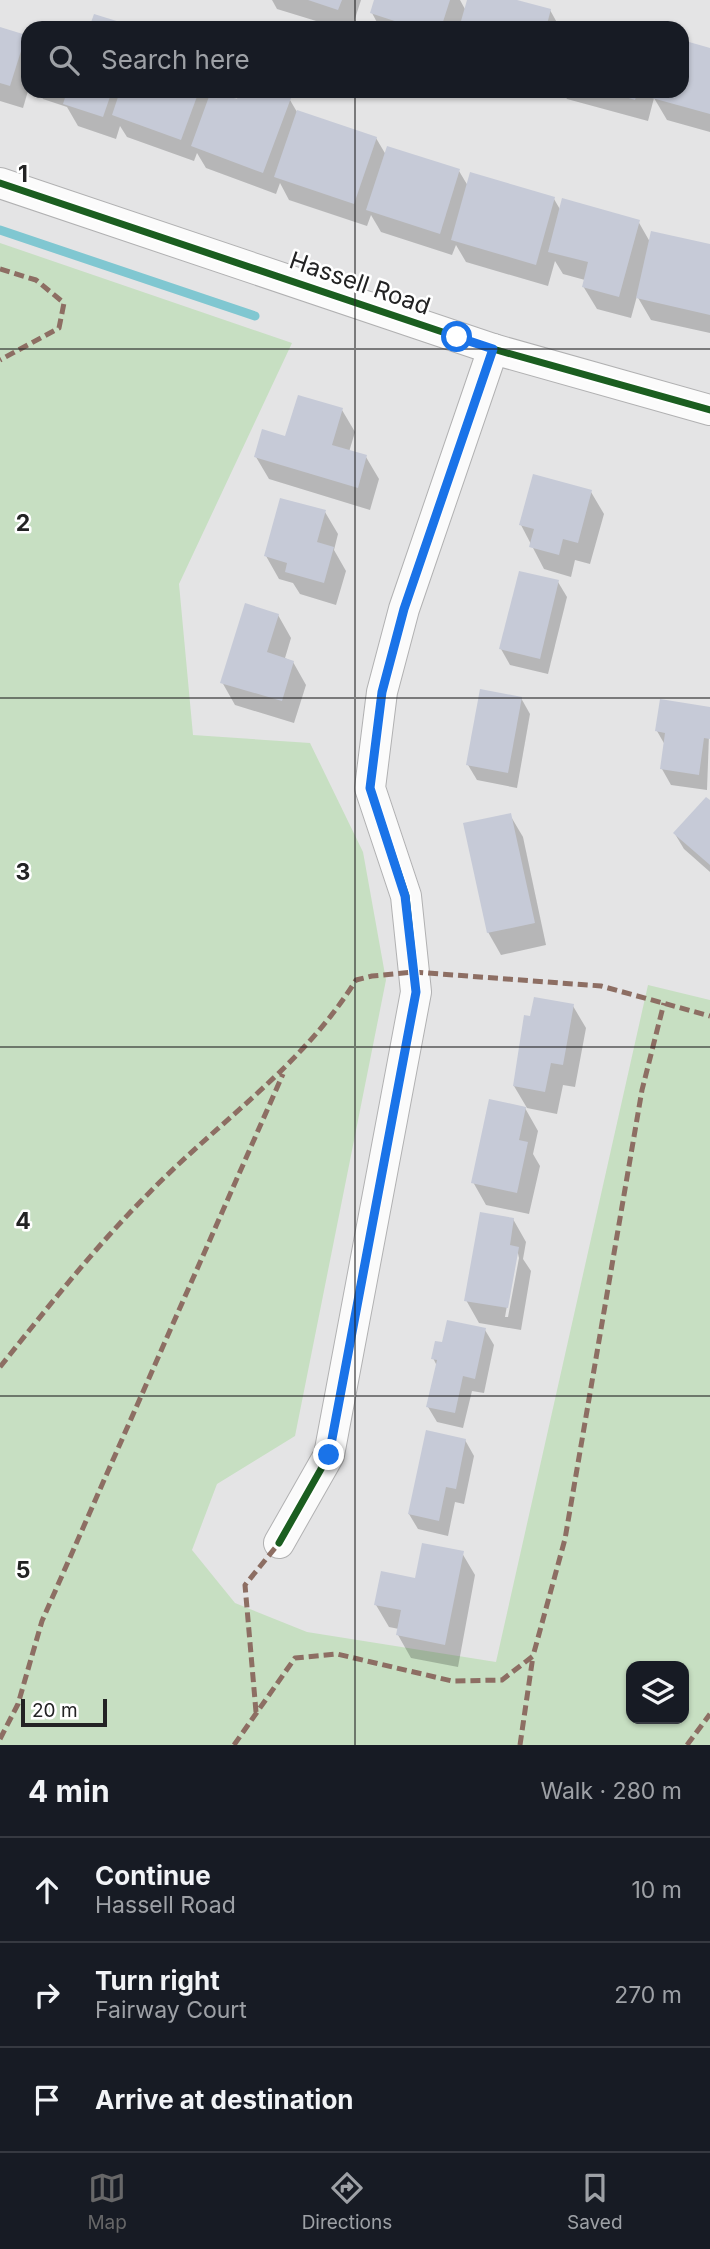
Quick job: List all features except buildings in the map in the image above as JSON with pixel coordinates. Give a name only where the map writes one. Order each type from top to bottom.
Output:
[{"type":"street","name":"Hassell Road","points":[[0,183],[493,349],[710,410]]},
{"type":"street","points":[[279,1544],[329,1455],[416,992],[405,896],[370,788],[382,692],[404,609],[493,349]]},
{"type":"green space","points":[[0,243],[292,343],[179,584],[193,735],[310,743],[363,852],[386,980],[295,1436],[217,1484],[192,1550],[235,1603],[307,1632],[496,1662],[648,985],[710,1000],[710,1745],[0,1745]]},
{"type":"waterway","points":[[0,230],[255,316]]},
{"type":"marked path","points":[[0,269],[36,280],[64,303],[59,328],[0,360]]},
{"type":"marked path","points":[[0,1367],[110,1235],[149,1193],[311,1040],[356,980],[414,972],[601,986],[710,1016]]},
{"type":"marked path","points":[[234,1745],[295,1658],[337,1654],[452,1681],[502,1680],[533,1656],[565,1539],[642,1090],[664,1003]]},
{"type":"marked path","points":[[0,1739],[18,1704],[42,1621],[283,1074]]},
{"type":"marked path","points":[[256,1712],[245,1585],[279,1543]]},
{"type":"marked path","points":[[520,1745],[533,1656]]},
{"type":"marked path","points":[[687,1745],[710,1714]]},
{"type":"cycle path","points":[[0,183],[493,349],[710,410]]},
{"type":"cycle path","points":[[279,1543],[329,1455],[416,992],[406,896],[370,788],[382,692],[404,609],[493,349]]},
{"type":"route","points":[[329,1455],[416,992],[405,896],[370,788],[382,692],[404,609],[493,349],[457,337]]}]
